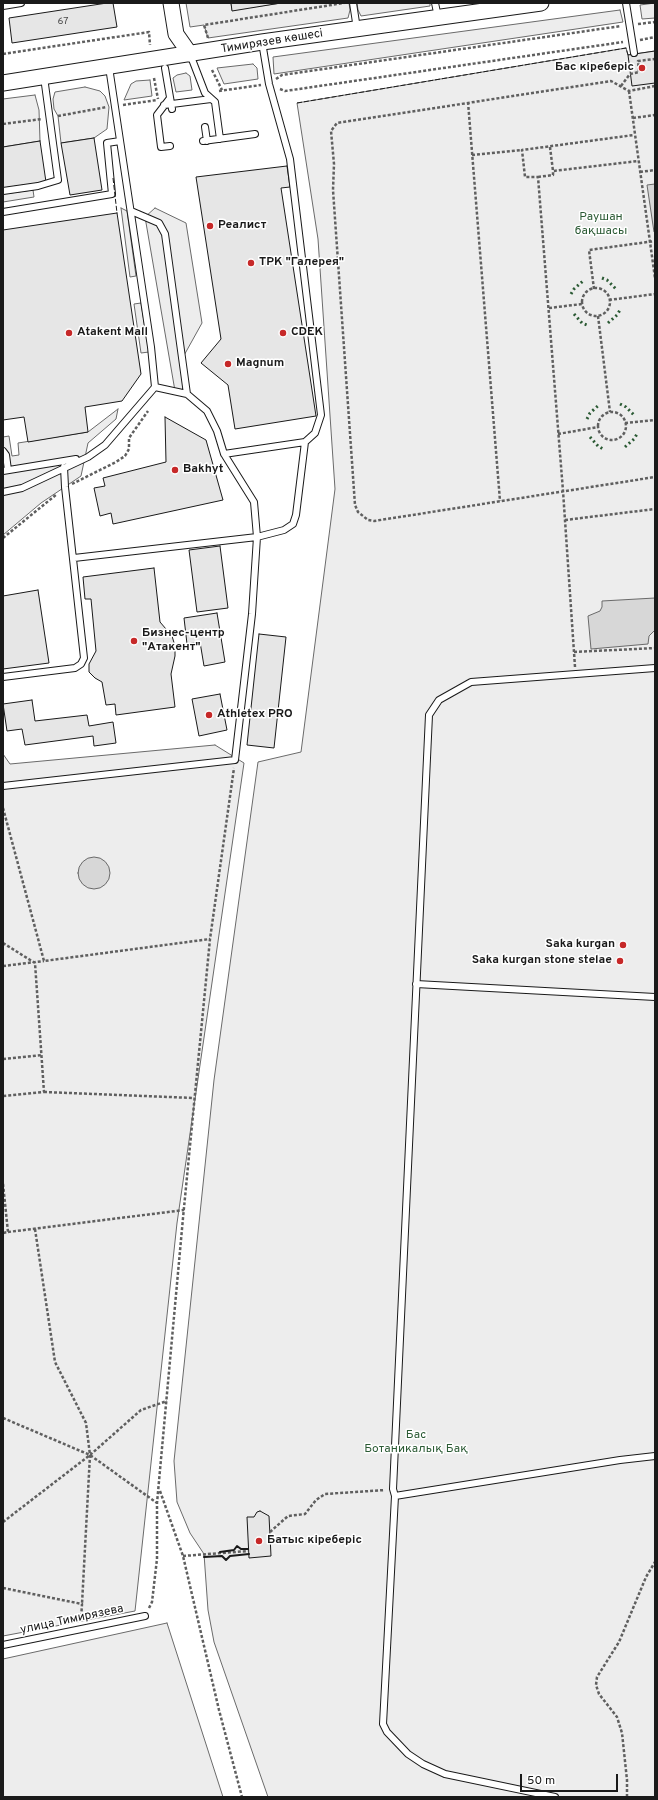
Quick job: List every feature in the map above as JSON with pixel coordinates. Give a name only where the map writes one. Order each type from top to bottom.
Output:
[{"type":"street","points":[[171,3],[176,34],[190,54]]},
{"type":"street","name":"Тимирязев көшесі","points":[[3,81],[44,77],[109,67],[162,68],[190,54],[262,42],[541,3]]},
{"type":"street","points":[[162,68],[176,34]]},
{"type":"lane","points":[[3,6],[21,3]]},
{"type":"lane","points":[[353,3],[357,29]]},
{"type":"lane","points":[[435,3],[438,18]]},
{"type":"lane","points":[[626,3],[634,53]]},
{"type":"lane","points":[[224,454],[305,442],[315,433],[322,415],[290,159],[269,84],[262,42]]},
{"type":"lane","points":[[190,54],[205,93],[215,102],[220,139]]},
{"type":"lane","points":[[3,492],[22,488],[88,457],[105,445],[155,387],[151,347],[109,67]]},
{"type":"lane","points":[[162,68],[171,104]]},
{"type":"lane","points":[[3,191],[38,186],[58,180],[44,77]]},
{"type":"lane","points":[[202,102],[205,93]]},
{"type":"lane","points":[[170,146],[161,147],[157,115],[164,106],[171,104],[202,102],[211,99]]},
{"type":"lane","points":[[205,127],[205,141],[255,134]]},
{"type":"lane","points":[[3,212],[112,194],[107,143],[120,141]]},
{"type":"lane","points":[[131,211],[158,223],[165,234],[187,394]]},
{"type":"lane","points":[[3,786],[235,760],[252,614],[257,537],[254,502],[224,454],[217,431],[207,411],[187,394],[155,387]]},
{"type":"lane","points":[[74,558],[257,537],[284,530],[293,524],[296,515],[305,442]]},
{"type":"lane","points":[[3,451],[6,455],[6,471],[88,457]]},
{"type":"lane","points":[[3,677],[75,668],[81,664],[84,658],[64,467]]},
{"type":"lane","points":[[555,1797],[445,1774],[423,1764],[408,1754],[387,1732],[383,1724],[416,984],[430,715],[439,700],[472,682],[655,668]]},
{"type":"lane","points":[[416,984],[655,997]]},
{"type":"lane","points":[[394,1493],[655,1456]]},
{"type":"lane","name":"улица Тимирязева","points":[[3,1645],[145,1616]]},
{"type":"path","points":[[208,38],[204,25],[347,3]]},
{"type":"path","points":[[212,70],[220,90],[269,84],[282,75],[655,22]]},
{"type":"path","points":[[3,54],[149,32],[150,46]]},
{"type":"path","points":[[269,84],[285,91],[655,37]]},
{"type":"path","points":[[621,86],[630,74],[639,72],[638,61],[655,59]]},
{"type":"path","points":[[158,100],[162,68]]},
{"type":"path","points":[[655,86],[629,91],[611,81],[337,123],[331,131],[334,164],[333,190],[355,505],[358,512],[368,520],[374,521],[655,477]]},
{"type":"path","points":[[629,91],[655,278]]},
{"type":"path","points":[[123,105],[162,99]]},
{"type":"path","points":[[468,102],[500,501]]},
{"type":"path","points":[[58,116],[109,107]]},
{"type":"path","points":[[633,118],[655,115]]},
{"type":"path","points":[[3,124],[44,119]]},
{"type":"path","points":[[472,155],[550,147],[634,135]]},
{"type":"path","points":[[522,150],[525,178],[538,177],[553,175],[550,147]]},
{"type":"path","points":[[553,171],[638,161]]},
{"type":"path","points":[[640,172],[655,170]]},
{"type":"path","points":[[538,177],[563,491],[575,673]]},
{"type":"path","points":[[594,288],[589,250],[655,241]]},
{"type":"path","points":[[594,288],[607,294],[609,300],[606,311],[598,316],[589,314],[582,304],[584,295],[594,288]]},
{"type":"path","points":[[609,300],[655,294]]},
{"type":"path","points":[[548,308],[582,304]]},
{"type":"path","points":[[598,316],[610,412]]},
{"type":"path","points":[[3,538],[65,487],[125,456],[129,449],[129,438],[156,400],[157,394],[155,387]]},
{"type":"path","points":[[610,412],[620,414],[625,423],[625,431],[622,435],[614,439],[602,435],[598,427],[603,416],[610,412]]},
{"type":"path","points":[[625,423],[655,420]]},
{"type":"path","points":[[558,434],[598,427]]},
{"type":"path","points":[[565,520],[655,509]]},
{"type":"path","points":[[574,652],[655,648]]},
{"type":"path","points":[[145,1616],[152,1602],[157,1559],[157,1503],[210,939],[235,760]]},
{"type":"path","points":[[3,808],[44,961]]},
{"type":"path","points":[[3,966],[210,939]]},
{"type":"path","points":[[3,943],[35,963]]},
{"type":"path","points":[[35,963],[44,1092]]},
{"type":"path","points":[[3,1059],[42,1055]]},
{"type":"path","points":[[3,1096],[44,1092],[194,1098]]},
{"type":"path","points":[[3,1184],[8,1232]]},
{"type":"path","points":[[3,1233],[184,1210]]},
{"type":"path","points":[[35,1228],[55,1362],[86,1423],[90,1455],[80,1629]]},
{"type":"path","points":[[3,1522],[90,1455],[141,1410],[167,1401]]},
{"type":"path","points":[[3,1418],[90,1455],[157,1503]]},
{"type":"path","points":[[159,1489],[183,1556],[219,1710],[242,1797]]},
{"type":"path","points":[[270,1532],[288,1516],[305,1514],[316,1500],[325,1494],[394,1493]]},
{"type":"path","points":[[183,1556],[248,1551]]},
{"type":"path","points":[[627,1797],[627,1780],[622,1733],[617,1717],[599,1694],[596,1685],[597,1677],[619,1642],[646,1577],[655,1562]]},
{"type":"path","points":[[3,1588],[82,1604]]},
{"type":"shaded area","points":[[186,3],[231,3],[232,10],[281,3],[349,3],[350,10],[348,18],[208,38],[204,25],[190,27]]},
{"type":"shaded area","points":[[357,3],[430,3],[430,6],[361,16]]},
{"type":"shaded area","points":[[655,3],[655,18],[642,19],[640,5]]},
{"type":"shaded area","points":[[620,10],[623,22],[274,74],[273,57]]},
{"type":"shaded area","name":"Бас Ботаникалық Бақ","points":[[626,48],[628,55],[655,51],[655,1797],[268,1797],[214,1642],[208,1610],[204,1554],[190,1533],[177,1502],[174,1461],[214,1080],[258,762],[301,752],[335,489],[318,239],[297,103]]},
{"type":"shaded area","points":[[253,64],[257,68],[258,79],[224,84],[217,68]]},
{"type":"shaded area","points":[[186,73],[190,76],[192,90],[176,92],[173,78],[177,75]]},
{"type":"shaded area","points":[[150,80],[152,96],[124,100],[131,84],[136,81]]},
{"type":"shaded area","points":[[85,87],[100,91],[105,96],[109,107],[107,129],[94,138],[61,143],[58,116],[54,109],[53,99],[55,92]]},
{"type":"shaded area","points":[[35,95],[39,110],[40,141],[3,147],[3,99]]},
{"type":"shaded area","points":[[655,184],[655,231],[654,232],[647,185]]},
{"type":"shaded area","points":[[33,190],[34,197],[3,202],[3,194]]},
{"type":"shaded area","points":[[121,208],[127,211],[136,276],[130,277]]},
{"type":"shaded area","points":[[155,208],[186,223],[202,323],[182,359],[187,394],[175,391],[145,217]]},
{"type":"shaded area","points":[[141,303],[149,352],[141,353],[134,304]]},
{"type":"shaded area","points":[[118,409],[116,419],[88,443],[81,476],[41,503],[3,535],[3,437],[9,436],[12,456],[19,455],[18,443],[88,432]]},
{"type":"shaded area","points":[[655,598],[655,630],[649,636],[648,644],[591,649],[588,616],[600,611],[602,601]]},
{"type":"shaded area","points":[[215,745],[244,763],[177,1223],[135,1611],[3,1636],[3,754],[10,764]]},
{"type":"shaded area","points":[[91,857],[97,857],[106,861],[110,873],[106,885],[97,889],[91,889],[82,885],[78,876],[78,870],[82,861]]},
{"type":"shaded area","points":[[167,1623],[223,1797],[3,1797],[3,1659]]},
{"type":"building","points":[[113,3],[117,27],[12,43],[9,18]]},
{"type":"building","points":[[231,3],[281,3],[232,11]]},
{"type":"building","name":"Бас кіреберіс","points":[[655,51],[655,83],[632,86],[628,55]]},
{"type":"building","points":[[94,138],[102,190],[70,195],[61,143]]},
{"type":"building","points":[[40,141],[46,182],[3,188],[3,147]]},
{"type":"building","name":"ТРК \"Галерея\"","points":[[287,166],[290,187],[281,188],[316,416],[235,429],[228,385],[201,363],[221,339],[196,177]]},
{"type":"building","name":"Atakent Mall","points":[[117,213],[141,374],[122,401],[85,407],[88,432],[28,442],[24,417],[3,420],[3,230]]},
{"type":"building","name":"Bakhyt","points":[[165,417],[206,440],[223,500],[113,524],[111,513],[100,516],[94,488],[105,486],[103,478],[166,462]]},
{"type":"building","points":[[220,546],[228,608],[197,612],[189,550]]},
{"type":"building","name":"Бизнес-центр \"Атакент\"","points":[[154,568],[160,622],[172,636],[175,646],[175,656],[171,674],[175,707],[116,715],[115,704],[106,705],[102,682],[89,672],[89,664],[96,651],[91,599],[85,599],[83,577]]},
{"type":"building","points":[[38,590],[49,663],[3,669],[3,596]]},
{"type":"building","points":[[217,613],[225,662],[204,666],[200,642],[187,644],[184,618]]},
{"type":"building","points":[[259,634],[286,637],[274,748],[247,745]]},
{"type":"building","name":"Athletex PRO","points":[[220,694],[227,730],[199,736],[192,699]]},
{"type":"building","points":[[32,700],[35,721],[87,715],[89,726],[113,722],[116,743],[94,746],[93,736],[25,745],[22,729],[7,731],[3,704]]},
{"type":"building","name":"Батыс кіреберіс","points":[[260,1511],[269,1516],[271,1556],[249,1558],[247,1517],[254,1517],[257,1512]]},
{"type":"hedge","points":[[602,278],[607,280],[616,289]]},
{"type":"hedge","points":[[571,294],[583,281]]},
{"type":"hedge","points":[[608,323],[620,310]]},
{"type":"hedge","points":[[574,314],[582,323],[587,325]]},
{"type":"hedge","points":[[620,404],[626,407],[634,415]]},
{"type":"hedge","points":[[587,419],[590,413],[599,405]]},
{"type":"hedge","points":[[625,447],[637,434]]},
{"type":"hedge","points":[[590,437],[603,449]]},
{"type":"fence","points":[[297,103],[626,48],[628,55]]},
{"type":"fence","points":[[113,178],[117,213]]},
{"type":"wall","points":[[220,1552],[234,1550],[237,1546],[241,1549],[248,1549]]},
{"type":"wall","points":[[204,1557],[222,1556],[226,1560],[230,1556],[249,1554]]},
{"type":"place","name":"Бас кіреберіс","points":[[642,68]]},
{"type":"place","name":"Реалист","points":[[210,226]]},
{"type":"place","name":"ТРК \"Галерея\"","points":[[251,263]]},
{"type":"place","name":"Atakent Mall","points":[[69,333]]},
{"type":"place","name":"CDEK","points":[[283,333]]},
{"type":"place","name":"Magnum","points":[[228,364]]},
{"type":"place","name":"Bakhyt","points":[[175,470]]},
{"type":"place","name":"Бизнес-центр \"Атакент\"","points":[[134,641]]},
{"type":"place","name":"Athletex PRO","points":[[209,715]]},
{"type":"place","name":"Saka kurgan","points":[[623,945]]},
{"type":"place","name":"Saka kurgan stone stelae","points":[[620,961]]},
{"type":"place","name":"Батыс кіреберіс","points":[[259,1541]]},
{"type":"park label","name":"Раушан бақшасы","points":[[601,225]]}]
